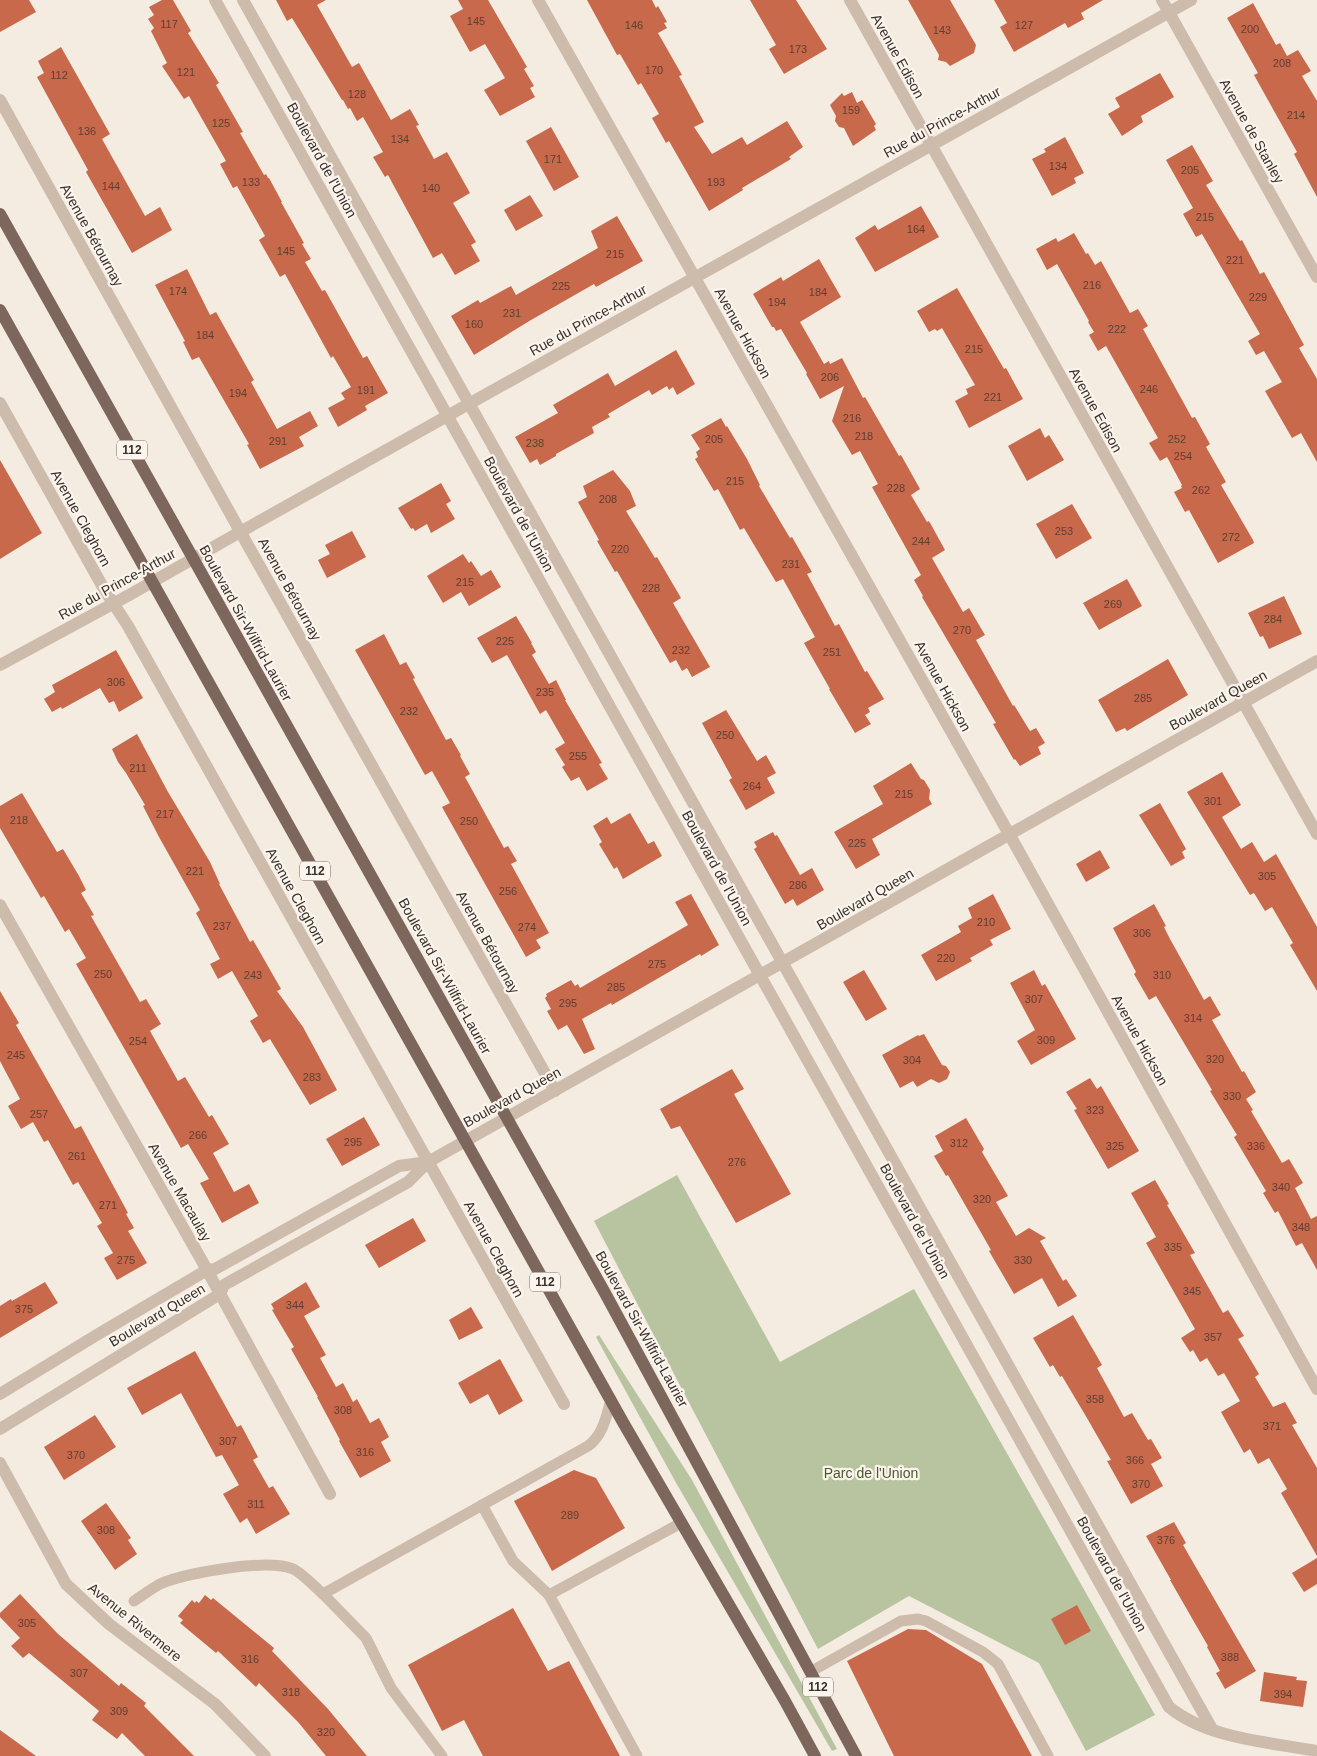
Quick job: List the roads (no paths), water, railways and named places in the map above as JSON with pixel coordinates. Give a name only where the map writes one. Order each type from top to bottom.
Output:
[{"type":"main road","name":"Boulevard Sir-Wilfrid-Laurier","points":[[0,214],[507,1117],[697,1460],[856,1756]]},
{"type":"main road","name":"112","points":[[1,314],[611,1400],[815,1756]]},
{"type":"street","name":"Boulevard de l'Union","points":[[216,0],[1169,1707],[1180,1716],[1226,1735],[1317,1751]]},
{"type":"street","name":"Boulevard de l'Union","points":[[243,0],[1212,1729]]},
{"type":"street","name":"Avenue Hickson","points":[[538,0],[1009,835],[1317,1389]]},
{"type":"street","name":"Avenue Edison","points":[[850,0],[1317,834]]},
{"type":"street","name":"Avenue de Stanley","points":[[1162,0],[1317,278]]},
{"type":"street","name":"Rue du Prince-Arthur","points":[[0,665],[153,582],[1191,0]]},
{"type":"street","name":"Avenue Bétournay","points":[[0,100],[240,532],[555,1091]]},
{"type":"street","name":"Avenue Cleghorn","points":[[0,403],[113,604],[128,626],[564,1404]]},
{"type":"street","name":"Boulevard Queen","points":[[0,1429],[220,1294],[224,1286],[408,1182],[428,1162],[1317,661]]},
{"type":"street","name":"Avenue Macaulay","points":[[0,905],[207,1270],[330,1494]]},
{"type":"street","name":"Boulevard Queen","points":[[0,1394],[207,1270],[215,1269],[399,1166],[428,1162]]},
{"type":"street","name":"Avenue Rivermere","points":[[0,1464],[66,1584],[109,1624],[215,1704],[265,1756]]},
{"type":"lane","points":[[323,1594],[583,1450],[598,1437],[611,1400]]},
{"type":"lane","points":[[482,1505],[513,1561],[549,1595],[637,1756]]},
{"type":"lane","points":[[549,1595],[681,1523]]},
{"type":"lane","points":[[134,1602],[161,1584],[186,1576],[232,1567],[278,1566],[294,1569],[323,1594],[366,1638],[391,1688],[442,1756]]},
{"type":"lane","points":[[810,1672],[901,1621],[918,1619],[926,1621],[983,1652],[998,1664],[1048,1756]]},
{"type":"park label","name":"Parc de l'Union","points":[[871,1473]]}]
